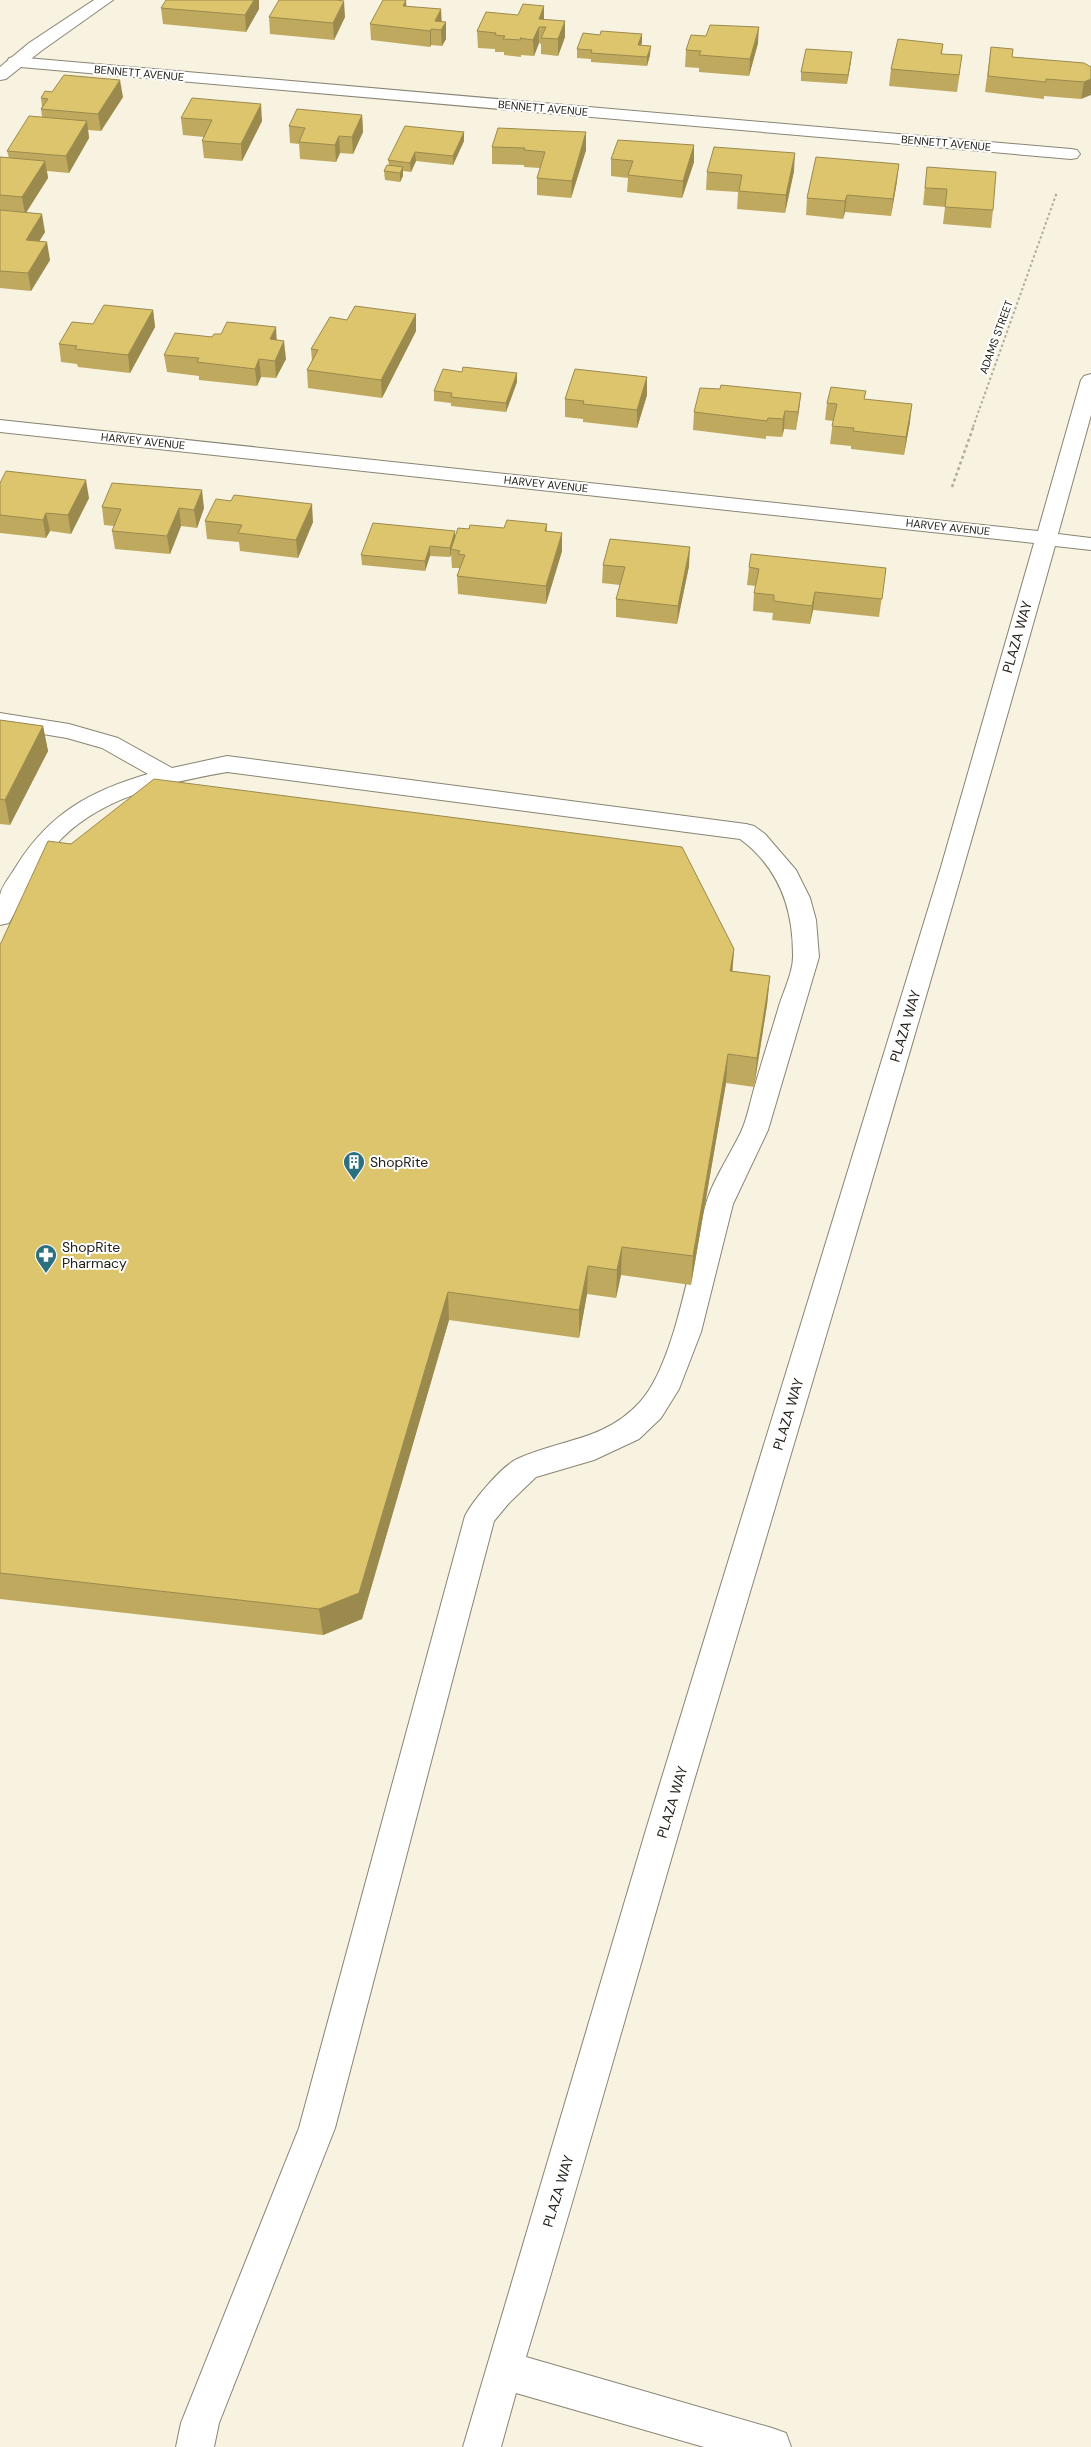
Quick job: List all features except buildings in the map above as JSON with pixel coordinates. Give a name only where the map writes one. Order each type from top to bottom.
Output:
[{"type":"street","points":[[0,75],[15,62],[105,0]]},
{"type":"street","name":"BENNETT AVENUE","points":[[15,62],[1071,154]]},
{"type":"street","name":"PLAZA WAY","points":[[482,2447],[502,2370],[561,2182],[665,1823],[953,867],[1091,380]]},
{"type":"street","name":"HARVEY AVENUE","points":[[0,426],[1045,537],[1091,544]]},
{"type":"street","points":[[0,720],[69,731],[110,743],[169,776]]},
{"type":"street","points":[[0,917],[9,899],[40,851],[64,823],[120,793],[169,776],[227,764],[746,832],[757,840],[784,870],[798,898],[806,939],[806,957],[755,1130],[719,1204],[687,1332],[668,1381],[651,1410],[629,1430],[584,1451],[526,1468],[498,1494],[480,1516],[317,2128],[200,2423],[195,2447]]},
{"type":"street","points":[[502,2370],[772,2447]]},
{"type":"path","name":"ADAMS STREET","points":[[938,526],[1071,154]]},
{"type":"place","name":"ShopRite","points":[[354,1181]]},
{"type":"place","name":"ShopRite Pharmacy","points":[[46,1274]]}]
